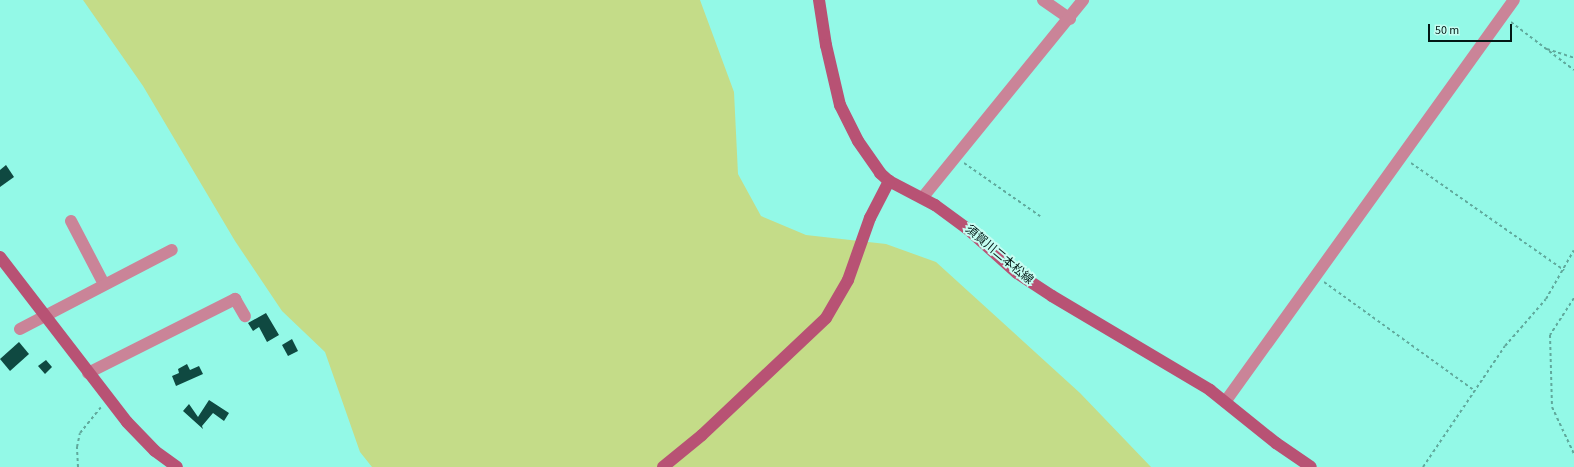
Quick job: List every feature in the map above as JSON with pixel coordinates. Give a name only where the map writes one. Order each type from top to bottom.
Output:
[{"type":"main road","name":"須賀川二本松線","points":[[819,0],[826,45],[840,105],[868,158],[889,181],[923,197],[969,230],[1017,273],[1085,316],[1210,390],[1276,443],[1311,467]]},
{"type":"main road","points":[[663,467],[702,436],[826,318],[848,280],[870,218],[889,181]]},
{"type":"main road","points":[[0,257],[43,316],[143,440],[177,467]]},
{"type":"street","points":[[1043,0],[1070,19]]},
{"type":"street","points":[[923,197],[1070,19],[1083,0]]},
{"type":"street","points":[[1225,402],[1314,276],[1514,0]]},
{"type":"street","points":[[71,221],[104,284]]},
{"type":"street","points":[[20,329],[172,250]]},
{"type":"street","points":[[88,373],[234,299],[245,316]]},
{"type":"path","points":[[1503,16],[1574,70]]},
{"type":"path","points":[[1545,48],[1574,58]]},
{"type":"path","points":[[1401,155],[1564,270]]},
{"type":"path","points":[[956,158],[1040,216]]},
{"type":"path","points":[[1423,467],[1505,346],[1546,299],[1564,270],[1574,250]]},
{"type":"path","points":[[1314,276],[1474,390]]},
{"type":"path","points":[[1574,298],[1550,335],[1552,407],[1574,454]]},
{"type":"path","points":[[78,467],[77,447],[80,433],[90,417],[109,399]]},
{"type":"green space","points":[[83,0],[700,0],[734,92],[738,174],[761,216],[806,235],[886,244],[936,262],[1080,393],[1151,467],[372,467],[360,452],[325,352],[282,311],[235,241],[143,86]]},
{"type":"building","points":[[6,165],[14,177],[0,187],[0,170]]},
{"type":"building","points":[[266,313],[279,335],[267,342],[259,327],[253,331],[248,323]]},
{"type":"building","points":[[292,339],[298,351],[288,356],[282,345]]},
{"type":"building","points":[[19,342],[29,354],[10,371],[0,359]]},
{"type":"building","points":[[46,360],[52,367],[45,374],[38,366]]},
{"type":"building","points":[[187,364],[190,370],[199,366],[203,374],[176,386],[172,376],[179,373],[178,369]]},
{"type":"building","points":[[209,400],[229,413],[224,421],[213,413],[202,426],[203,429],[183,411],[189,404],[198,417]]}]
